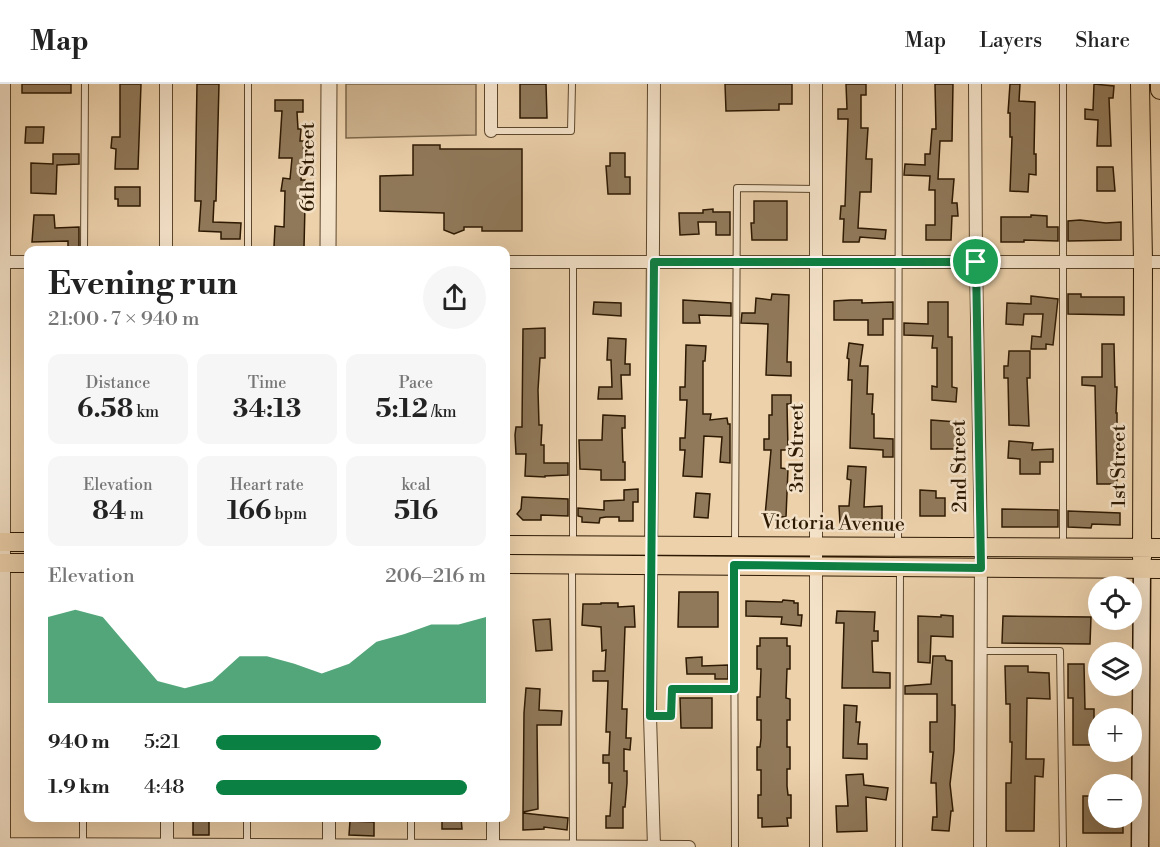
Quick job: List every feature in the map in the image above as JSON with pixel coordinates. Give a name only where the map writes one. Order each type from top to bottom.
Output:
[{"type":"main road","name":"1st Street","points":[[1140,84],[1151,262],[1151,569],[1140,847]]},
{"type":"main road","points":[[1160,84],[1160,90]]},
{"type":"main road","points":[[2,542],[24,542]]},
{"type":"main road","name":"Victoria Avenue","points":[[510,545],[816,546],[981,568],[1151,569]]},
{"type":"main road","name":"Victoria Avenue","points":[[510,564],[817,565],[981,547],[1151,548]]},
{"type":"main road","points":[[2,563],[24,563]]},
{"type":"street","points":[[4,84],[1,262],[3,845],[689,847]]},
{"type":"street","points":[[166,84],[166,246]]},
{"type":"street","name":"6th Street","points":[[328,246],[329,84]]},
{"type":"street","points":[[491,84],[491,131]]},
{"type":"street","points":[[654,84],[650,716],[654,846]]},
{"type":"street","name":"3rd Street","points":[[816,84],[816,847]]},
{"type":"street","name":"2nd Street","points":[[975,84],[981,547],[980,847]]},
{"type":"street","points":[[1,262],[24,262]]},
{"type":"street","points":[[510,262],[1151,262]]},
{"type":"street","points":[[166,822],[166,845]]},
{"type":"street","points":[[329,822],[329,847]]},
{"type":"street","points":[[493,822],[493,846]]},
{"type":"lane","points":[[84,246],[85,84]]},
{"type":"lane","points":[[248,84],[248,246]]},
{"type":"lane","points":[[491,131],[571,131],[572,84]]},
{"type":"lane","points":[[899,84],[899,847]]},
{"type":"lane","points":[[1063,84],[1063,547]]},
{"type":"lane","points":[[735,545],[737,188],[816,189]]},
{"type":"lane","points":[[573,262],[573,545]]},
{"type":"lane","points":[[572,565],[573,846]]},
{"type":"lane","points":[[734,565],[735,847]]},
{"type":"lane","points":[[981,651],[1060,651],[1063,847]]},
{"type":"lane","points":[[650,716],[671,716],[672,689],[734,689]]},
{"type":"lane","points":[[83,822],[83,845]]},
{"type":"lane","points":[[247,822],[247,846]]},
{"type":"lane","points":[[411,822],[411,845]]},
{"type":"shaded area","points":[[346,84],[476,84],[476,135],[346,138]]},
{"type":"building","points":[[22,84],[71,84],[71,93],[22,93]]},
{"type":"building","points":[[120,84],[141,84],[138,169],[115,169],[116,149],[111,148],[112,137],[120,137]]},
{"type":"building","points":[[197,84],[219,84],[216,201],[214,201],[213,222],[241,223],[240,239],[221,239],[221,232],[199,231],[201,201],[195,201]]},
{"type":"building","points":[[520,84],[546,84],[547,118],[520,118]]},
{"type":"building","points":[[725,84],[792,84],[792,104],[779,104],[779,110],[726,111]]},
{"type":"building","points":[[846,84],[866,84],[866,95],[861,95],[861,128],[868,128],[866,159],[872,159],[871,192],[860,192],[858,228],[886,230],[885,239],[860,237],[859,242],[843,242],[844,219],[840,219],[841,206],[845,206],[848,119],[838,119],[838,109],[847,109]]},
{"type":"building","points":[[935,84],[953,84],[952,141],[940,141],[938,179],[954,179],[952,203],[957,203],[958,216],[952,216],[951,240],[926,240],[926,225],[935,225],[935,190],[929,190],[930,176],[904,175],[905,164],[925,165],[925,154],[930,154],[932,129],[936,129]]},
{"type":"building","points":[[1010,84],[1020,84],[1019,101],[1035,102],[1036,175],[1029,174],[1028,192],[1010,191],[1012,137],[1010,137],[1010,113],[1008,113]]},
{"type":"building","points":[[1094,84],[1114,86],[1113,98],[1109,98],[1111,146],[1097,146],[1098,120],[1085,119],[1085,109],[1093,110]]},
{"type":"building","points":[[275,100],[303,100],[303,112],[297,112],[298,129],[301,129],[300,141],[304,141],[301,180],[305,180],[302,205],[305,205],[304,246],[274,246],[275,226],[284,227],[285,191],[281,191],[283,178],[290,179],[292,158],[279,158],[282,111],[275,111]]},
{"type":"building","points":[[26,127],[44,127],[43,143],[25,143]]},
{"type":"building","points":[[413,145],[440,145],[440,149],[522,149],[522,231],[482,231],[482,227],[464,227],[464,230],[454,234],[444,230],[444,213],[380,211],[380,176],[413,175]]},
{"type":"building","points":[[610,153],[625,153],[625,177],[630,177],[630,194],[608,194],[606,166],[610,166]]},
{"type":"building","points":[[53,154],[79,154],[79,164],[57,165],[56,194],[31,193],[31,163],[53,164]]},
{"type":"building","points":[[1097,167],[1113,167],[1115,191],[1097,191]]},
{"type":"building","points":[[115,187],[140,187],[140,206],[118,206],[118,199],[115,199]]},
{"type":"building","points":[[754,201],[787,201],[787,240],[752,240],[751,223],[754,223]]},
{"type":"building","points":[[713,209],[713,212],[730,212],[730,235],[716,235],[716,222],[698,222],[699,234],[680,235],[679,213],[703,213],[703,210]]},
{"type":"building","points":[[34,215],[54,215],[55,228],[79,227],[79,246],[68,246],[68,241],[32,242]]},
{"type":"building","points":[[1031,215],[1047,216],[1047,227],[1058,227],[1058,241],[1001,242],[1001,217],[1031,217]]},
{"type":"building","points":[[1068,221],[1121,222],[1121,240],[1068,241]]},
{"type":"building","points":[[772,294],[789,295],[787,362],[791,362],[791,376],[766,375],[768,324],[741,323],[742,313],[755,313],[756,298],[771,300]]},
{"type":"building","points":[[1068,294],[1081,294],[1081,297],[1124,297],[1124,315],[1068,314]]},
{"type":"building","points":[[1031,296],[1058,299],[1053,345],[1046,344],[1046,349],[1031,349],[1032,336],[1041,337],[1043,314],[1024,314],[1023,325],[1006,324],[1007,303],[1031,304]]},
{"type":"building","points":[[683,300],[731,303],[731,316],[699,315],[700,323],[683,323]]},
{"type":"building","points":[[862,300],[862,303],[893,302],[893,319],[883,319],[883,335],[868,335],[868,320],[834,320],[834,301]]},
{"type":"building","points":[[594,302],[621,303],[621,316],[593,314]]},
{"type":"building","points":[[928,302],[948,302],[948,337],[952,337],[952,387],[957,388],[956,402],[932,400],[932,386],[937,387],[937,348],[932,348],[933,336],[904,335],[904,323],[928,324]]},
{"type":"building","points":[[545,328],[545,358],[540,358],[538,390],[539,425],[542,425],[541,445],[544,445],[544,463],[568,463],[568,475],[525,476],[526,454],[516,454],[515,435],[516,427],[522,427],[523,329]]},
{"type":"building","points":[[608,338],[626,339],[625,364],[630,364],[630,375],[621,375],[622,399],[598,399],[599,387],[612,387],[611,360],[607,360]]},
{"type":"building","points":[[849,343],[863,345],[860,366],[868,366],[867,394],[873,394],[874,438],[893,439],[893,457],[883,457],[883,450],[850,448],[852,380],[848,380]]},
{"type":"building","points":[[1102,344],[1114,344],[1115,387],[1117,387],[1117,484],[1097,484],[1095,386],[1082,385],[1082,377],[1102,377]]},
{"type":"building","points":[[686,345],[706,346],[705,361],[703,361],[703,414],[711,414],[710,420],[727,418],[730,424],[730,463],[720,462],[722,437],[704,436],[702,477],[683,476],[685,450],[680,450],[680,438],[685,438],[687,400],[680,400],[680,387],[685,387]]},
{"type":"building","points":[[1009,351],[1030,351],[1030,378],[1027,378],[1029,426],[1009,425],[1008,378],[1004,378],[1004,366],[1008,366]]},
{"type":"building","points":[[772,395],[791,395],[791,404],[787,404],[788,450],[781,450],[781,468],[788,469],[786,517],[765,516],[771,450],[764,450],[764,439],[769,439]]},
{"type":"building","points":[[603,415],[625,416],[625,428],[622,428],[625,480],[601,480],[601,470],[580,469],[579,440],[602,440]]},
{"type":"building","points":[[931,420],[957,422],[958,449],[931,449]]},
{"type":"building","points":[[1009,441],[1033,443],[1032,450],[1053,449],[1053,462],[1040,462],[1040,474],[1020,474],[1020,459],[1008,458]]},
{"type":"building","points":[[848,466],[866,467],[864,507],[882,506],[882,525],[867,525],[867,521],[840,523],[839,506],[849,506],[851,480],[847,479]]},
{"type":"building","points":[[638,489],[638,502],[633,502],[633,521],[619,521],[619,517],[606,517],[600,518],[599,523],[582,522],[582,517],[578,516],[578,508],[604,510],[604,501],[624,500],[624,490]]},
{"type":"building","points":[[920,490],[936,491],[936,498],[945,498],[945,516],[920,516]]},
{"type":"building","points":[[696,493],[710,494],[708,518],[694,517]]},
{"type":"building","points":[[522,497],[568,499],[568,516],[541,515],[541,520],[523,520],[517,514],[521,509]]},
{"type":"building","points":[[1002,509],[1058,510],[1058,527],[1002,527]]},
{"type":"building","points":[[1068,511],[1120,513],[1120,525],[1092,524],[1091,528],[1068,527]]},
{"type":"building","points":[[679,592],[718,592],[718,627],[678,627]]},
{"type":"building","points":[[783,600],[798,603],[798,615],[802,615],[801,626],[781,624],[782,617],[746,616],[746,601],[782,602]]},
{"type":"building","points":[[618,603],[618,607],[634,606],[635,627],[625,627],[622,709],[627,709],[626,738],[631,738],[630,750],[624,749],[624,771],[627,771],[627,783],[625,807],[623,807],[623,828],[606,828],[606,816],[610,816],[612,783],[609,783],[609,763],[603,763],[603,755],[609,755],[610,732],[606,732],[608,681],[593,681],[593,671],[605,671],[606,650],[602,651],[601,627],[582,625],[583,604]]},
{"type":"building","points":[[837,611],[875,612],[874,631],[878,631],[878,641],[872,641],[873,672],[890,673],[890,688],[842,688],[844,623],[836,623]]},
{"type":"building","points":[[941,615],[953,616],[953,637],[931,636],[930,663],[918,662],[918,616],[941,617]]},
{"type":"building","points":[[1003,616],[1088,617],[1088,630],[1091,630],[1088,644],[1002,643]]},
{"type":"building","points":[[550,619],[552,650],[536,651],[533,620]]},
{"type":"building","points":[[760,638],[787,638],[787,646],[790,646],[786,698],[790,699],[787,747],[790,747],[790,769],[787,769],[787,786],[788,795],[791,795],[791,818],[787,818],[788,826],[762,827],[762,818],[758,818],[761,770],[757,770],[757,747],[760,747],[761,720],[757,720],[757,697],[760,697],[761,669],[757,669],[757,646],[760,646]]},
{"type":"building","points":[[933,656],[945,656],[946,660],[952,661],[952,705],[955,705],[955,715],[950,784],[953,811],[951,811],[949,831],[932,830],[933,817],[937,817],[936,783],[931,783],[933,752],[930,752],[930,722],[937,722],[937,694],[905,694],[905,686],[931,684]]},
{"type":"building","points":[[702,657],[702,666],[728,665],[728,679],[715,679],[715,674],[687,674],[686,658]]},
{"type":"building","points":[[1068,664],[1084,664],[1088,745],[1073,745],[1073,698],[1068,698]]},
{"type":"building","points":[[1005,666],[1028,666],[1028,672],[1049,673],[1050,699],[1027,698],[1026,759],[1044,759],[1043,777],[1035,776],[1034,831],[1006,831],[1006,783],[1011,783],[1012,742],[1010,742],[1010,704],[1006,704]]},
{"type":"building","points":[[526,688],[540,689],[539,710],[562,711],[561,725],[537,725],[538,809],[523,812],[524,713]]},
{"type":"building","points":[[680,698],[712,698],[712,728],[681,728]]},
{"type":"building","points":[[844,705],[857,706],[856,722],[860,722],[858,744],[867,744],[867,759],[843,758]]},
{"type":"building","points":[[863,774],[864,785],[888,788],[886,800],[866,797],[867,831],[837,832],[836,806],[848,806],[846,775]]},
{"type":"building","points":[[1083,796],[1088,796],[1088,828],[1123,828],[1123,833],[1083,833]]},
{"type":"building","points":[[523,813],[568,818],[567,830],[544,827],[544,829],[523,830]]},
{"type":"building","points":[[193,822],[209,822],[209,835],[193,835]]},
{"type":"building","points":[[350,822],[374,822],[374,836],[349,835]]},
{"type":"building","points":[[442,822],[461,822],[462,829],[442,829]]},
{"type":"route","points":[[654,262],[976,262],[981,568],[734,565],[734,689],[672,689],[671,716],[650,716],[654,262]]}]
